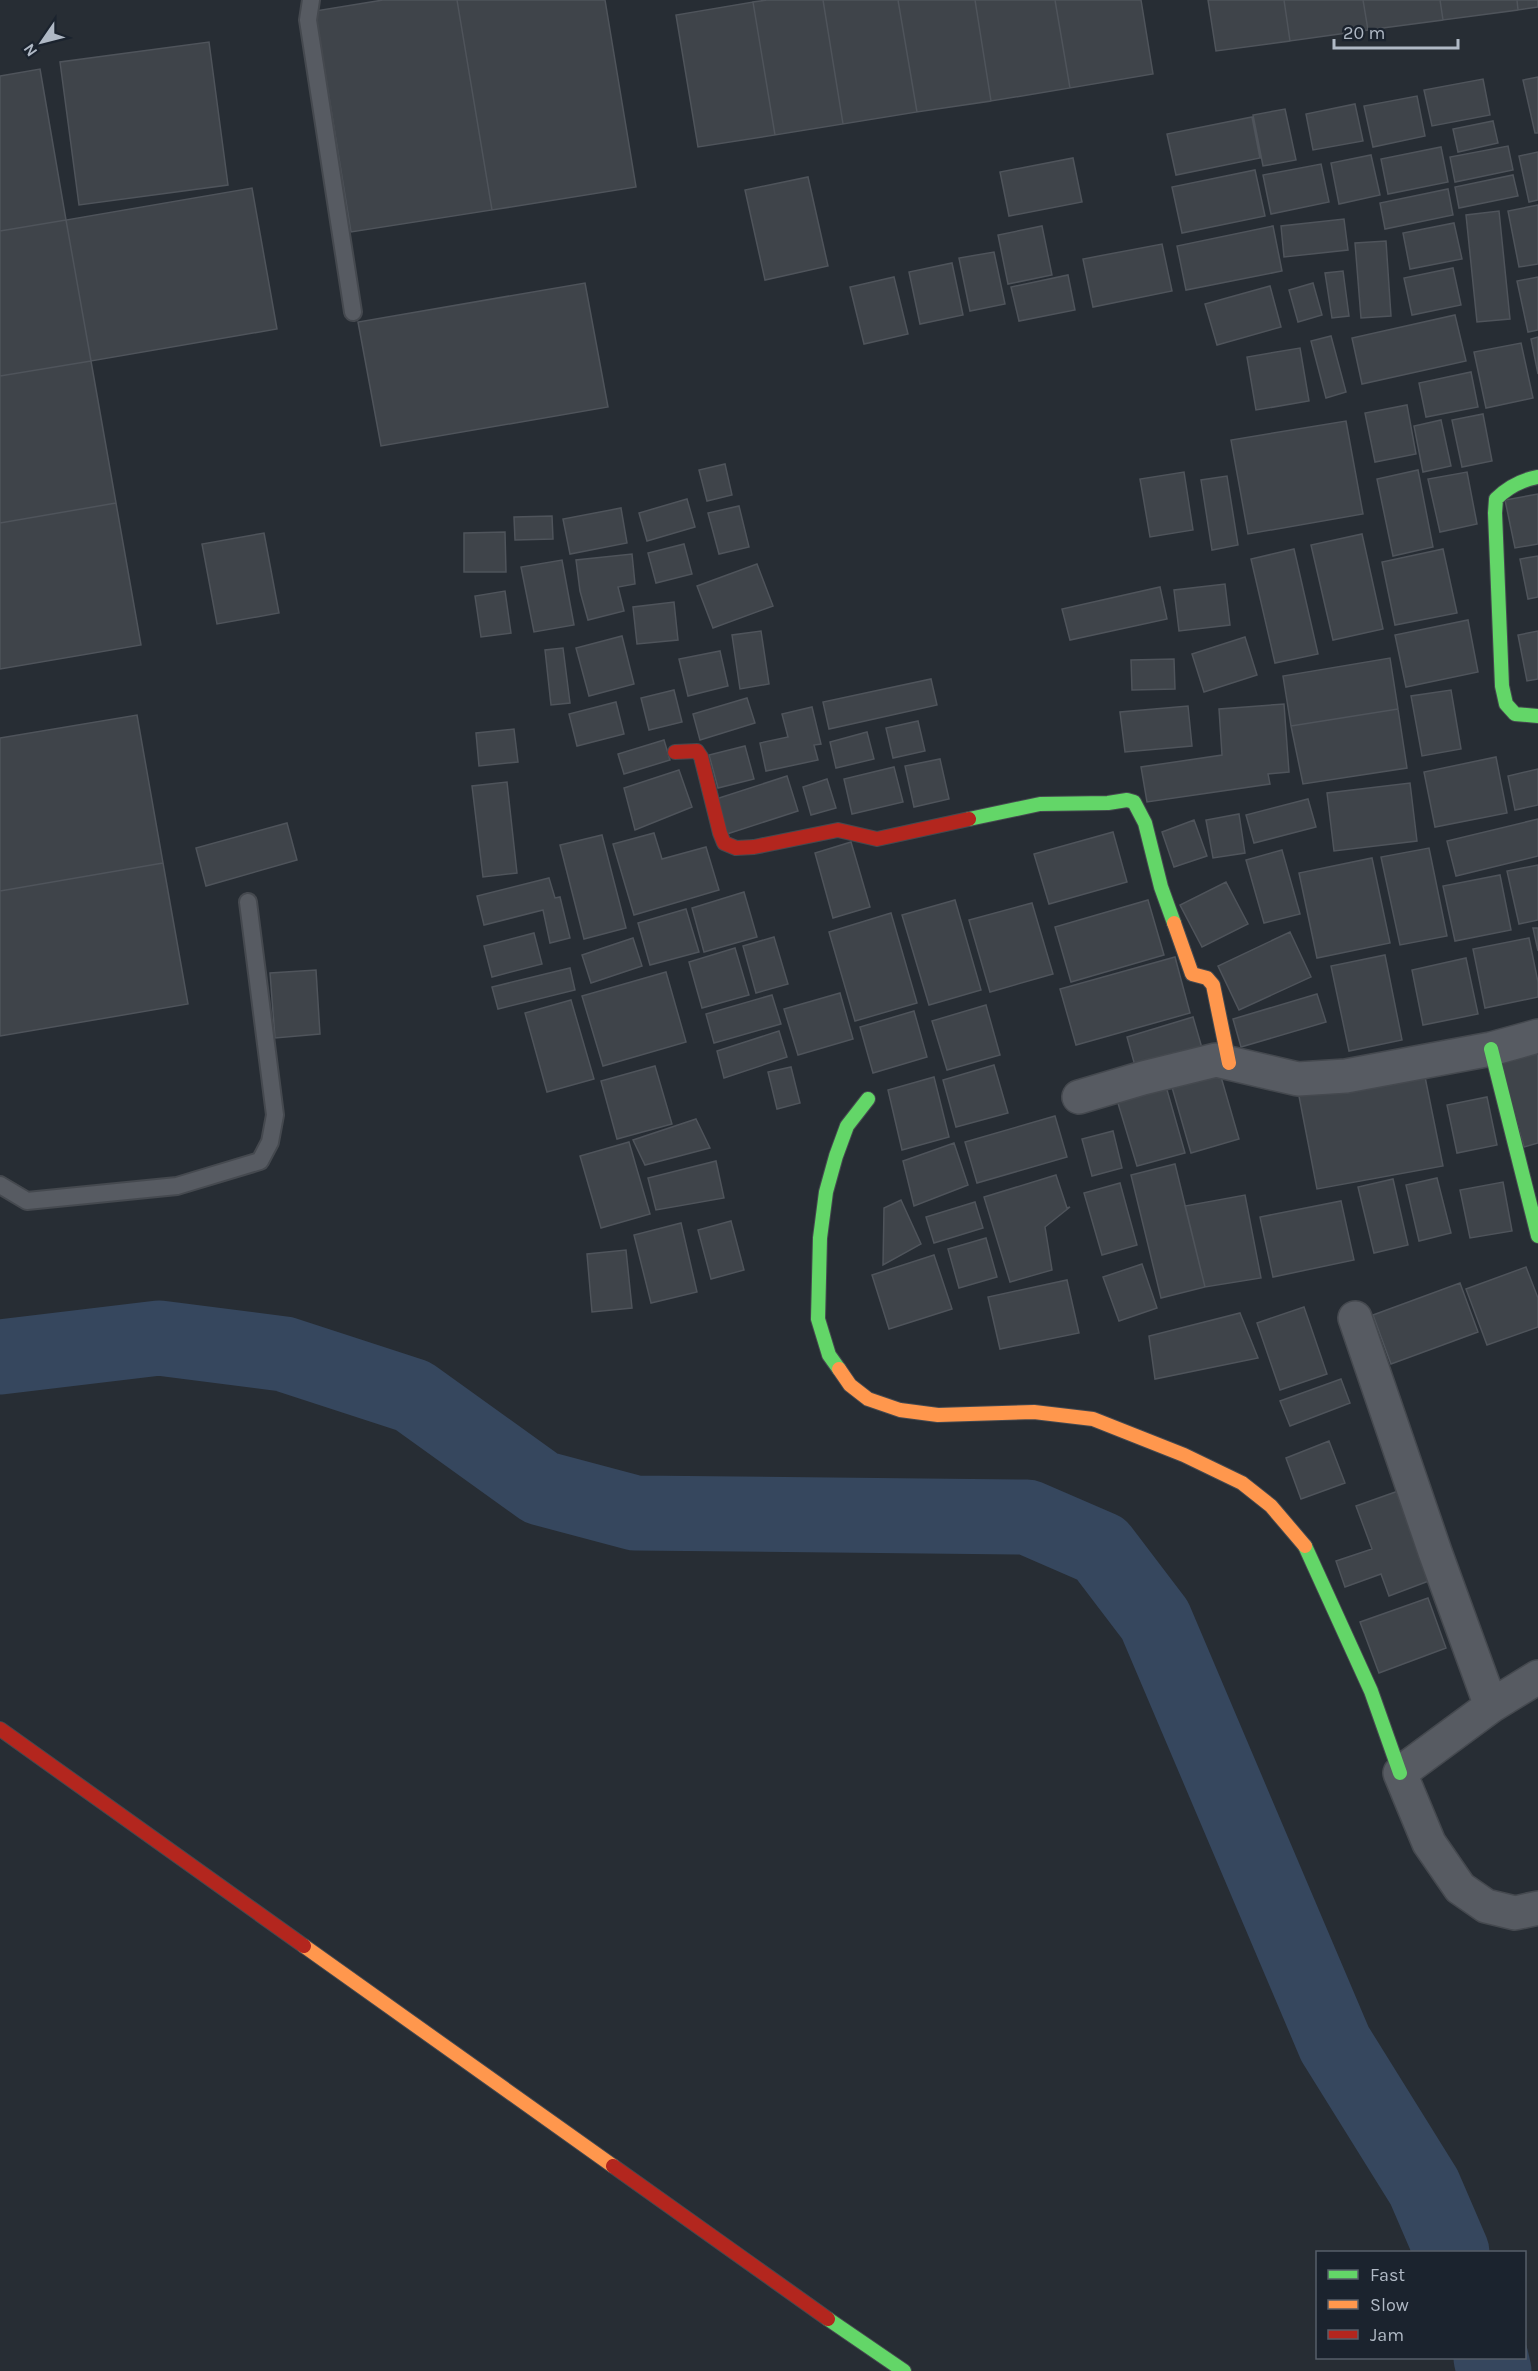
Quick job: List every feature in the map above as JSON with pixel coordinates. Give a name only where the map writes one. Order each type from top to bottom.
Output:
[{"type":"street","points":[[1538,477],[1523,480],[1506,488],[1496,499],[1495,513],[1502,686],[1506,704],[1515,714],[1538,716]]},
{"type":"street","points":[[675,752],[697,751],[701,757],[720,833],[724,843],[736,848],[754,848],[838,830],[877,839],[1040,804],[1108,803],[1127,800],[1134,802],[1145,823],[1161,887],[1192,974],[1207,978],[1213,985],[1229,1063]]},
{"type":"street","points":[[1079,1097],[1216,1060],[1298,1079],[1346,1076],[1491,1049],[1538,1036]]},
{"type":"street","points":[[1491,1049],[1538,1236]]},
{"type":"street","points":[[868,1099],[847,1126],[836,1156],[826,1192],[820,1238],[818,1319],[829,1355],[850,1385],[868,1399],[900,1410],[938,1414],[1034,1412],[1093,1419],[1184,1455],[1242,1483],[1271,1506],[1305,1546],[1371,1691],[1400,1773],[1429,1843],[1460,1888],[1486,1906],[1515,1913],[1538,1908]]},
{"type":"street","points":[[1355,1318],[1435,1552],[1491,1706]]},
{"type":"street","points":[[1400,1773],[1491,1706],[1538,1677]]},
{"type":"street","points":[[0,1729],[792,2294],[904,2371]]},
{"type":"lane","points":[[311,0],[308,20],[353,312]]},
{"type":"lane","points":[[0,1185],[27,1200],[177,1186],[260,1161],[270,1142],[274,1114],[248,902]]},
{"type":"building","points":[[383,0],[457,0],[492,210],[351,232],[315,11]]},
{"type":"building","points":[[457,0],[605,0],[636,187],[492,210]]},
{"type":"building","points":[[823,0],[843,124],[775,135],[753,2]]},
{"type":"building","points":[[823,0],[898,0],[917,112],[843,124]]},
{"type":"building","points":[[898,0],[975,0],[991,101],[917,112]]},
{"type":"building","points":[[975,0],[1055,0],[1070,88],[991,101]]},
{"type":"building","points":[[1055,0],[1141,0],[1153,74],[1070,88]]},
{"type":"building","points":[[1208,0],[1284,0],[1290,41],[1216,51]]},
{"type":"building","points":[[1284,0],[1363,0],[1368,30],[1290,41]]},
{"type":"building","points":[[1363,0],[1440,0],[1443,20],[1368,30]]},
{"type":"building","points":[[1440,0],[1517,0],[1518,10],[1443,20]]},
{"type":"building","points":[[1517,0],[1538,0],[1538,7],[1518,10]]},
{"type":"building","points":[[753,2],[775,135],[698,147],[676,15]]},
{"type":"building","points":[[209,42],[228,185],[79,205],[60,62]]},
{"type":"building","points":[[40,69],[66,220],[0,231],[0,76]]},
{"type":"building","points":[[1538,77],[1538,133],[1535,133],[1523,80]]},
{"type":"building","points":[[1483,79],[1490,115],[1432,126],[1424,90]]},
{"type":"building","points":[[1417,96],[1425,136],[1373,147],[1364,106]]},
{"type":"building","points":[[1355,104],[1363,141],[1313,150],[1306,114]]},
{"type":"building","points":[[1285,109],[1296,160],[1263,166],[1253,115]]},
{"type":"building","points":[[1252,117],[1260,158],[1176,175],[1167,134]]},
{"type":"building","points":[[1493,121],[1498,143],[1458,152],[1453,129]]},
{"type":"building","points":[[1508,146],[1513,170],[1455,182],[1450,157]]},
{"type":"building","points":[[1441,147],[1448,182],[1388,194],[1381,159]]},
{"type":"building","points":[[1538,152],[1538,200],[1529,202],[1519,156]]},
{"type":"building","points":[[1371,155],[1380,195],[1339,204],[1331,163]]},
{"type":"building","points":[[1073,158],[1082,202],[1009,216],[1000,172]]},
{"type":"building","points":[[1321,164],[1329,202],[1271,214],[1263,175]]},
{"type":"building","points":[[1255,170],[1265,216],[1182,233],[1172,187]]},
{"type":"building","points":[[1513,175],[1518,196],[1459,208],[1455,187]]},
{"type":"building","points":[[808,177],[828,266],[765,280],[745,190]]},
{"type":"building","points":[[252,188],[277,329],[91,361],[66,220]]},
{"type":"building","points":[[1448,189],[1453,215],[1385,229],[1380,203]]},
{"type":"building","points":[[1538,205],[1538,264],[1519,267],[1508,211]]},
{"type":"building","points":[[1499,211],[1510,319],[1477,322],[1466,215]]},
{"type":"building","points":[[1344,219],[1348,250],[1284,257],[1281,226]]},
{"type":"building","points":[[66,220],[91,361],[0,376],[0,231]]},
{"type":"building","points":[[1454,223],[1462,259],[1410,269],[1403,233]]},
{"type":"building","points":[[1042,226],[1052,275],[1008,284],[998,235]]},
{"type":"building","points":[[1273,226],[1282,271],[1186,290],[1177,246]]},
{"type":"building","points":[[1386,241],[1391,316],[1361,318],[1355,243]]},
{"type":"building","points":[[1162,244],[1172,291],[1093,307],[1083,259]]},
{"type":"building","points":[[994,252],[1005,304],[970,311],[959,258]]},
{"type":"building","points":[[952,263],[963,315],[920,324],[909,272]]},
{"type":"building","points":[[1453,268],[1461,305],[1412,315],[1404,278]]},
{"type":"building","points":[[1343,271],[1349,316],[1332,318],[1325,273]]},
{"type":"building","points":[[1068,275],[1075,310],[1019,321],[1011,287]]},
{"type":"building","points":[[894,277],[908,334],[864,344],[850,287]]},
{"type":"building","points":[[1538,277],[1538,330],[1528,332],[1517,281]]},
{"type":"building","points":[[585,283],[608,407],[381,446],[358,322]]},
{"type":"building","points":[[1313,283],[1322,315],[1298,322],[1289,290]]},
{"type":"building","points":[[1270,286],[1281,327],[1217,345],[1205,304]]},
{"type":"building","points":[[1455,315],[1466,361],[1362,384],[1352,338]]},
{"type":"building","points":[[1331,336],[1346,392],[1326,398],[1311,341]]},
{"type":"building","points":[[1538,337],[1538,374],[1531,339]]},
{"type":"building","points":[[1521,343],[1533,398],[1486,408],[1474,352]]},
{"type":"building","points":[[1300,348],[1309,401],[1256,410],[1247,357]]},
{"type":"building","points":[[91,361],[116,503],[0,523],[0,376]]},
{"type":"building","points":[[1471,372],[1478,407],[1426,417],[1419,383]]},
{"type":"building","points":[[1407,405],[1416,454],[1375,462],[1365,413]]},
{"type":"building","points":[[1483,414],[1492,461],[1462,467],[1452,420]]},
{"type":"building","points":[[1441,420],[1451,466],[1423,472],[1414,426]]},
{"type":"building","points":[[1346,421],[1363,514],[1248,534],[1231,440]]},
{"type":"building","points":[[725,464],[732,495],[707,501],[699,470]]},
{"type":"building","points":[[1418,470],[1433,547],[1393,556],[1377,479]]},
{"type":"building","points":[[1184,472],[1193,530],[1150,537],[1140,479]]},
{"type":"building","points":[[1467,472],[1477,524],[1440,532],[1428,479]]},
{"type":"building","points":[[1227,476],[1238,545],[1212,550],[1201,480]]},
{"type":"building","points":[[1538,494],[1538,544],[1515,548],[1505,500]]},
{"type":"building","points":[[687,499],[695,527],[647,541],[639,513]]},
{"type":"building","points":[[116,503],[141,645],[0,669],[0,523]]},
{"type":"building","points":[[739,506],[749,547],[719,554],[708,513]]},
{"type":"building","points":[[621,508],[627,543],[570,554],[563,519]]},
{"type":"building","points":[[552,516],[553,539],[515,540],[514,517]]},
{"type":"building","points":[[505,532],[506,572],[464,572],[464,533]]},
{"type":"building","points":[[264,533],[279,613],[217,624],[202,544]]},
{"type":"building","points":[[1362,534],[1383,629],[1333,640],[1311,545]]},
{"type":"building","points":[[684,544],[692,574],[656,583],[648,553]]},
{"type":"building","points":[[1294,549],[1318,654],[1275,663],[1251,559]]},
{"type":"building","points":[[1443,549],[1457,613],[1395,625],[1382,562]]},
{"type":"building","points":[[632,554],[635,584],[618,587],[624,611],[588,620],[580,591],[576,560]]},
{"type":"building","points":[[1538,556],[1538,597],[1528,599],[1520,559]]},
{"type":"building","points":[[562,560],[574,625],[534,632],[521,567]]},
{"type":"building","points":[[757,564],[773,606],[713,628],[697,586]]},
{"type":"building","points":[[1225,584],[1230,625],[1179,631],[1174,590]]},
{"type":"building","points":[[1160,587],[1167,619],[1070,640],[1062,609]]},
{"type":"building","points":[[505,591],[511,633],[481,637],[475,596]]},
{"type":"building","points":[[674,602],[678,640],[637,644],[633,607]]},
{"type":"building","points":[[1468,620],[1478,672],[1406,687],[1395,635]]},
{"type":"building","points":[[761,631],[769,684],[740,689],[732,635]]},
{"type":"building","points":[[1538,631],[1538,679],[1527,681],[1518,635]]},
{"type":"building","points":[[622,636],[634,684],[589,696],[576,648]]},
{"type":"building","points":[[1245,637],[1257,675],[1204,692],[1192,654]]},
{"type":"building","points":[[563,648],[570,703],[551,705],[545,650]]},
{"type":"building","points":[[720,651],[728,686],[688,696],[679,659]]},
{"type":"building","points":[[1390,658],[1398,709],[1291,726],[1283,676]]},
{"type":"building","points":[[1174,659],[1175,689],[1132,690],[1131,660]]},
{"type":"building","points":[[931,679],[937,705],[829,729],[823,702]]},
{"type":"building","points":[[674,690],[682,722],[649,730],[641,698]]},
{"type":"building","points":[[1451,690],[1461,749],[1422,756],[1411,696]]},
{"type":"building","points":[[747,698],[755,723],[700,740],[693,714]]},
{"type":"building","points":[[616,702],[624,734],[577,746],[569,714]]},
{"type":"building","points":[[1284,704],[1289,772],[1268,774],[1270,784],[1147,802],[1141,767],[1222,755],[1219,709]]},
{"type":"building","points":[[1188,706],[1192,746],[1125,752],[1120,712]]},
{"type":"building","points":[[812,707],[821,744],[814,745],[818,760],[766,771],[760,743],[788,737],[782,714]]},
{"type":"building","points":[[1398,709],[1407,768],[1303,784],[1291,726]]},
{"type":"building","points":[[137,715],[163,863],[0,891],[0,738]]},
{"type":"building","points":[[918,721],[925,751],[893,758],[886,728]]},
{"type":"building","points":[[514,729],[518,762],[479,766],[476,733]]},
{"type":"building","points":[[867,732],[874,759],[836,768],[830,742]]},
{"type":"building","points":[[664,740],[670,760],[624,774],[618,754]]},
{"type":"building","points":[[745,746],[754,779],[718,788],[709,755]]},
{"type":"building","points":[[1496,757],[1507,813],[1435,827],[1424,772]]},
{"type":"building","points":[[940,759],[949,799],[914,807],[905,766]]},
{"type":"building","points":[[894,767],[903,802],[852,814],[844,779]]},
{"type":"building","points":[[1538,769],[1538,805],[1515,810],[1508,776]]},
{"type":"building","points":[[679,770],[692,807],[635,830],[624,788]]},
{"type":"building","points":[[787,776],[798,811],[727,834],[716,799]]},
{"type":"building","points":[[827,779],[836,808],[811,815],[803,787]]},
{"type":"building","points":[[507,782],[517,873],[483,877],[472,786]]},
{"type":"building","points":[[1410,783],[1417,841],[1334,851],[1327,793]]},
{"type":"building","points":[[1308,799],[1316,827],[1254,843],[1246,815]]},
{"type":"building","points":[[1239,814],[1245,853],[1213,858],[1206,820]]},
{"type":"building","points":[[1538,819],[1538,856],[1456,876],[1447,841]]},
{"type":"building","points":[[1194,820],[1207,856],[1174,867],[1162,832]]},
{"type":"building","points":[[287,823],[297,860],[206,886],[196,848]]},
{"type":"building","points":[[1113,832],[1127,882],[1049,904],[1034,854]]},
{"type":"building","points":[[654,833],[662,859],[706,847],[719,890],[634,915],[613,844]]},
{"type":"building","points":[[602,835],[626,928],[584,939],[560,845]]},
{"type":"building","points":[[851,842],[870,907],[833,918],[815,853]]},
{"type":"building","points":[[1429,848],[1447,936],[1400,945],[1381,857]]},
{"type":"building","points":[[1282,850],[1300,914],[1264,923],[1246,860]]},
{"type":"building","points":[[1372,858],[1390,943],[1317,958],[1299,873]]},
{"type":"building","points":[[163,863],[188,1004],[0,1036],[0,891]]},
{"type":"building","points":[[1538,865],[1538,920],[1519,924],[1507,871]]},
{"type":"building","points":[[1500,875],[1511,930],[1455,941],[1443,886]]},
{"type":"building","points":[[549,878],[555,898],[560,897],[570,938],[550,943],[543,910],[484,925],[477,896]]},
{"type":"building","points":[[1226,882],[1248,924],[1202,947],[1180,905]]},
{"type":"building","points":[[744,892],[757,937],[704,952],[692,908]]},
{"type":"building","points":[[955,900],[981,990],[929,1005],[902,915]]},
{"type":"building","points":[[1148,900],[1164,955],[1071,982],[1055,927]]},
{"type":"building","points":[[1032,903],[1053,974],[990,992],[969,920]]},
{"type":"building","points":[[686,909],[699,952],[650,965],[638,923]]},
{"type":"building","points":[[891,913],[917,1003],[855,1021],[829,932]]},
{"type":"building","points":[[1533,928],[1538,928],[1538,951]]},
{"type":"building","points":[[1290,932],[1311,977],[1239,1010],[1218,966]]},
{"type":"building","points":[[534,933],[542,964],[492,977],[484,946]]},
{"type":"building","points":[[774,937],[788,984],[756,993],[743,946]]},
{"type":"building","points":[[633,938],[642,966],[591,983],[582,955]]},
{"type":"building","points":[[1529,938],[1538,982],[1538,997],[1485,1008],[1473,949]]},
{"type":"building","points":[[735,948],[749,995],[702,1008],[689,962]]},
{"type":"building","points":[[1385,955],[1402,1040],[1349,1051],[1331,966]]},
{"type":"building","points":[[1175,957],[1190,1013],[1076,1045],[1060,989]]},
{"type":"building","points":[[1466,958],[1478,1014],[1423,1025],[1412,970]]},
{"type":"building","points":[[570,968],[575,990],[498,1009],[492,987]]},
{"type":"building","points":[[316,970],[320,1034],[275,1038],[270,973]]},
{"type":"building","points":[[666,972],[686,1042],[603,1066],[582,996]]},
{"type":"building","points":[[840,993],[853,1039],[798,1055],[784,1009]]},
{"type":"building","points":[[1317,994],[1326,1022],[1241,1047],[1233,1019]]},
{"type":"building","points":[[772,995],[781,1024],[714,1043],[706,1014]]},
{"type":"building","points":[[571,1000],[594,1079],[547,1092],[525,1013]]},
{"type":"building","points":[[986,1005],[1000,1055],[947,1070],[932,1021]]},
{"type":"building","points":[[914,1011],[927,1057],[873,1073],[860,1027]]},
{"type":"building","points":[[1193,1017],[1204,1055],[1137,1073],[1127,1037]]},
{"type":"building","points":[[779,1031],[787,1057],[724,1078],[717,1051]]},
{"type":"building","points":[[1538,1047],[1538,1143],[1524,1147],[1498,1059]]},
{"type":"building","points":[[1217,1063],[1239,1139],[1191,1153],[1169,1077]]},
{"type":"building","points":[[994,1065],[1008,1113],[956,1127],[943,1080]]},
{"type":"building","points":[[655,1066],[672,1124],[617,1139],[601,1081]]},
{"type":"building","points":[[791,1067],[800,1103],[777,1109],[768,1072]]},
{"type":"building","points":[[1423,1067],[1443,1166],[1317,1189],[1298,1091]]},
{"type":"building","points":[[1163,1076],[1185,1153],[1137,1166],[1114,1090]]},
{"type":"building","points":[[934,1077],[949,1137],[902,1150],[888,1090]]},
{"type":"building","points":[[1487,1097],[1497,1145],[1457,1153],[1447,1105]]},
{"type":"building","points":[[1055,1116],[1067,1157],[977,1183],[965,1142]]},
{"type":"building","points":[[696,1119],[710,1148],[645,1165],[633,1140]]},
{"type":"building","points":[[1113,1131],[1122,1168],[1092,1176],[1082,1139]]},
{"type":"building","points":[[629,1142],[650,1214],[601,1228],[580,1156]]},
{"type":"building","points":[[954,1143],[968,1185],[914,1206],[903,1161]]},
{"type":"building","points":[[716,1161],[724,1198],[656,1210],[648,1178]]},
{"type":"building","points":[[1175,1164],[1205,1287],[1161,1298],[1131,1175]]},
{"type":"building","points":[[1056,1175],[1067,1208],[1070,1207],[1045,1227],[1052,1270],[1010,1282],[984,1197]]},
{"type":"building","points":[[1437,1178],[1451,1233],[1419,1241],[1406,1185]]},
{"type":"building","points":[[1393,1179],[1408,1245],[1374,1253],[1358,1187]]},
{"type":"building","points":[[1503,1182],[1512,1231],[1470,1238],[1460,1190]]},
{"type":"building","points":[[1120,1183],[1137,1245],[1102,1255],[1084,1193]]},
{"type":"building","points":[[1245,1195],[1261,1278],[1205,1287],[1185,1206]]},
{"type":"building","points":[[901,1200],[921,1244],[883,1265],[884,1208]]},
{"type":"building","points":[[1341,1201],[1354,1260],[1273,1277],[1260,1217]]},
{"type":"building","points":[[975,1202],[983,1228],[934,1243],[926,1217]]},
{"type":"building","points":[[731,1221],[744,1270],[711,1279],[698,1230]]},
{"type":"building","points":[[681,1223],[697,1292],[651,1303],[634,1235]]},
{"type":"building","points":[[986,1238],[997,1277],[959,1288],[948,1249]]},
{"type":"building","points":[[626,1250],[632,1308],[592,1312],[587,1254]]},
{"type":"building","points":[[934,1255],[952,1309],[889,1329],[872,1275]]},
{"type":"building","points":[[1142,1264],[1157,1308],[1119,1321],[1103,1277]]},
{"type":"building","points":[[1526,1267],[1538,1298],[1538,1327],[1487,1345],[1466,1289]]},
{"type":"building","points":[[1067,1280],[1079,1333],[1000,1349],[988,1297]]},
{"type":"building","points":[[1460,1283],[1478,1332],[1391,1364],[1373,1315]]},
{"type":"building","points":[[1304,1307],[1327,1374],[1280,1390],[1257,1323]]},
{"type":"building","points":[[1240,1313],[1258,1358],[1155,1379],[1149,1336]]},
{"type":"building","points":[[1341,1379],[1350,1403],[1290,1426],[1280,1401]]},
{"type":"building","points":[[1329,1441],[1345,1483],[1301,1499],[1286,1458]]},
{"type":"building","points":[[1401,1490],[1434,1579],[1389,1596],[1381,1574],[1345,1587],[1336,1561],[1372,1549],[1356,1506]]},
{"type":"building","points":[[1428,1598],[1446,1648],[1379,1673],[1360,1622]]},
{"type":"waterway","points":[[0,1357],[159,1338],[284,1354],[413,1396],[541,1488],[635,1513],[1027,1517],[1101,1549],[1155,1620],[1335,2044],[1424,2187],[1452,2251]]},
{"type":"waterway","points":[[1491,2359],[1494,2371]]},
{"type":"traffic: fast","points":[[1538,477],[1520,482],[1496,499],[1495,513],[1502,686],[1506,704],[1515,714],[1538,716]]},
{"type":"traffic: fast","points":[[969,819],[1040,804],[1108,803],[1127,800],[1134,802],[1145,823],[1161,887],[1174,923]]},
{"type":"traffic: fast","points":[[1491,1049],[1538,1236]]},
{"type":"traffic: fast","points":[[839,1369],[829,1355],[818,1319],[820,1238],[826,1192],[836,1156],[847,1126],[868,1099]]},
{"type":"traffic: fast","points":[[1305,1546],[1371,1691],[1400,1773]]},
{"type":"traffic: fast","points":[[828,2319],[904,2371]]},
{"type":"traffic: slow","points":[[1174,923],[1192,974],[1207,978],[1213,985],[1229,1063]]},
{"type":"traffic: slow","points":[[839,1369],[850,1385],[868,1399],[900,1410],[938,1415],[1034,1412],[1093,1419],[1184,1455],[1242,1483],[1271,1506],[1305,1546]]},
{"type":"traffic: slow","points":[[304,1946],[613,2166]]},
{"type":"traffic: jam","points":[[675,752],[697,751],[701,757],[720,833],[724,843],[736,848],[754,847],[838,830],[877,839],[969,819]]},
{"type":"traffic: jam","points":[[0,1729],[304,1946]]},
{"type":"traffic: jam","points":[[613,2166],[828,2319]]}]
